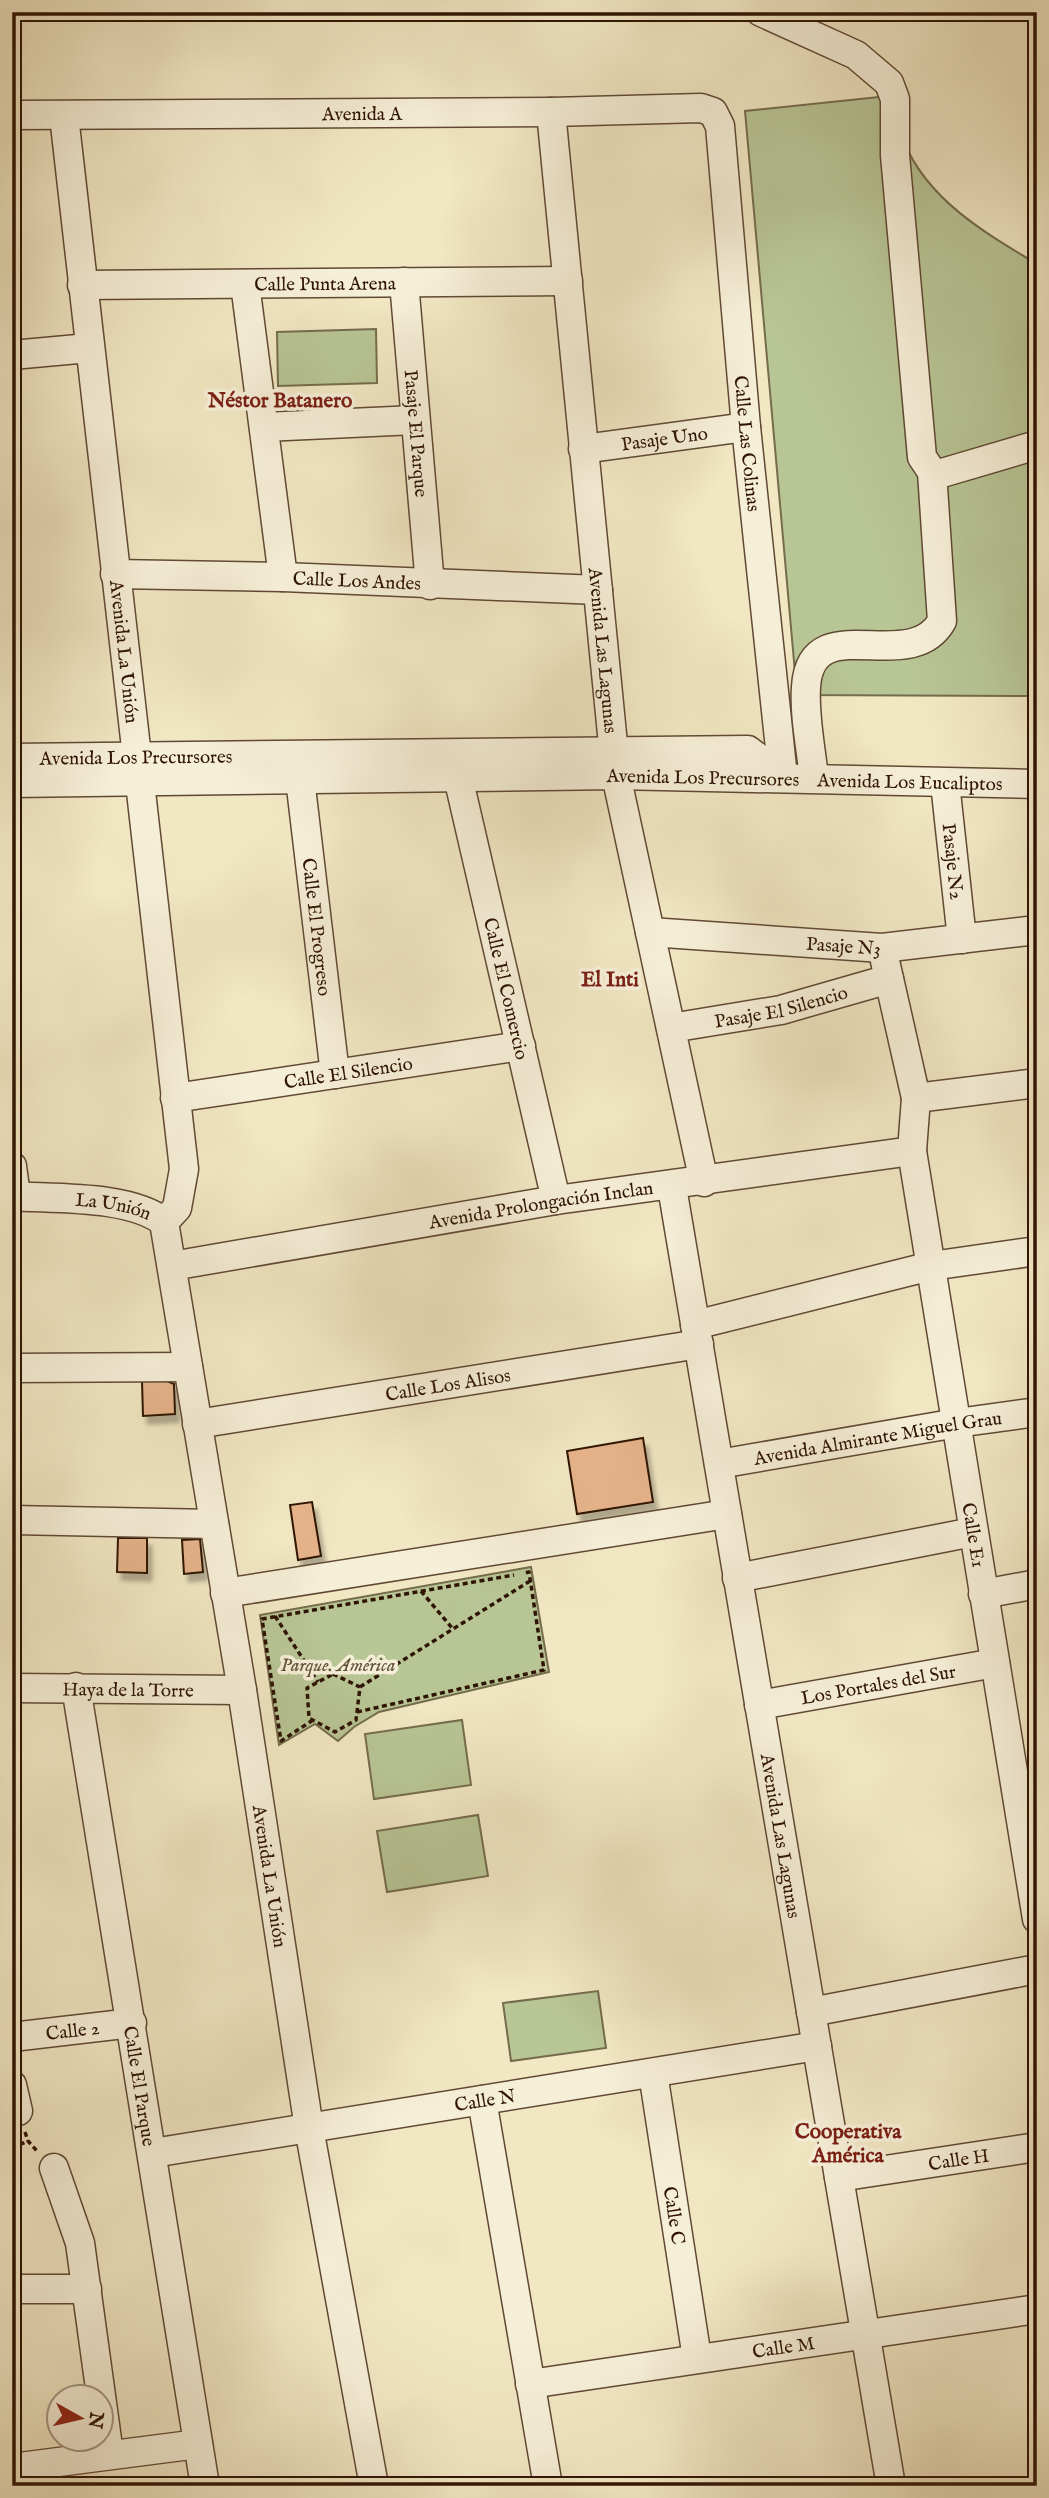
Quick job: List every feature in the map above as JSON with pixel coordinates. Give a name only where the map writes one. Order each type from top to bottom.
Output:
[{"type":"street","points":[[761,12],[856,55],[889,83],[895,99],[895,155],[915,395],[922,457],[933,472],[942,621],[935,635],[911,645],[842,645],[827,648],[816,657],[806,687],[814,778]]},
{"type":"street","name":"Avenida A","points":[[12,116],[551,112],[701,108],[713,112]]},
{"type":"street","name":"Avenida Las Lagunas","points":[[551,112],[615,763],[704,1182]]},
{"type":"street","name":"Calle Las Colinas","points":[[713,112],[720,126],[746,427],[783,777]]},
{"type":"street","name":"Avenida La Unión","points":[[64,116],[184,1169],[183,1188],[177,1208],[164,1222]]},
{"type":"street","name":"Calle Punta Arena","points":[[82,285],[568,281]]},
{"type":"street","name":"Pasaje El Parque","points":[[404,282],[430,585]]},
{"type":"street","points":[[245,284],[283,577]]},
{"type":"street","points":[[12,355],[89,348]]},
{"type":"street","points":[[264,428],[415,419]]},
{"type":"street","name":"Pasaje Uno","points":[[583,449],[746,427]]},
{"type":"street","points":[[933,472],[952,471],[1037,445]]},
{"type":"street","name":"Calle Los Andes","points":[[115,574],[283,577],[598,590]]},
{"type":"street","name":"Avenida Los Precursores","points":[[12,758],[300,779],[458,777],[748,750],[783,777]]},
{"type":"street","name":"Avenida Los Precursores","points":[[12,783],[137,769],[615,763]]},
{"type":"street","name":"Calle El Comercio","points":[[458,777],[556,1200]]},
{"type":"street","name":"Avenida Los Eucaliptos","points":[[783,777],[1037,784]]},
{"type":"street","name":"Calle El Progreso","points":[[300,779],[335,1074]]},
{"type":"street","name":"Pasaje N2","points":[[945,783],[962,939]]},
{"type":"street","name":"Pasaje N3","points":[[650,932],[882,948],[1037,930]]},
{"type":"street","name":"Calle E1","points":[[882,948],[916,1098],[912,1151],[1037,1919]]},
{"type":"street","name":"Pasaje El Silencio","points":[[671,1028],[780,1010],[889,979]]},
{"type":"street","name":"Calle El Silencio","points":[[175,1098],[521,1046]]},
{"type":"street","points":[[916,1098],[1037,1083]]},
{"type":"street","name":"Avenida Prolongación Inclan","points":[[172,1266],[556,1200],[672,1187],[912,1151]]},
{"type":"street","points":[[12,1166],[14,1196]]},
{"type":"street","name":"Avenida Las Lagunas","points":[[672,1187],[891,2486]]},
{"type":"street","name":"La Unión","points":[[14,1196],[132,1206],[154,1214],[164,1222],[172,1266]]},
{"type":"street","name":"Calle Los Alisos","points":[[197,1424],[697,1335],[931,1266],[1037,1251]]},
{"type":"street","name":"Avenida La Unión","points":[[172,1266],[242,1690],[309,2128],[374,2486]]},
{"type":"street","points":[[12,1368],[188,1367]]},
{"type":"street","name":"Avenida Almirante Miguel Grau","points":[[719,1464],[1037,1412]]},
{"type":"street","points":[[225,1593],[727,1514]]},
{"type":"street","points":[[12,1520],[214,1524]]},
{"type":"street","points":[[737,1578],[973,1532]]},
{"type":"street","points":[[983,1594],[1037,1584]]},
{"type":"street","name":"Los Portales del Sur","points":[[759,1705],[995,1663]]},
{"type":"street","name":"Calle El Parque","points":[[76,1687],[205,2486]]},
{"type":"street","name":"Haya de la Torre","points":[[12,1688],[242,1690]]},
{"type":"street","points":[[811,2012],[1037,1969]]},
{"type":"street","name":"Calle 2","points":[[12,2037],[132,2023]]},
{"type":"street","name":"Calle N","points":[[153,2153],[817,2046]]},
{"type":"street","name":"Calle C","points":[[653,2073],[697,2358]]},
{"type":"street","points":[[482,2100],[548,2486]]},
{"type":"street","name":"Calle H","points":[[839,2177],[1037,2147]]},
{"type":"street","points":[[54,2168],[80,2243],[109,2454]]},
{"type":"street","points":[[12,2289],[87,2288]]},
{"type":"street","name":"Calle M","points":[[530,2384],[1037,2309]]},
{"type":"street","points":[[12,2468],[198,2444]]},
{"type":"path","points":[[313,1720],[281,1741],[262,1619],[529,1572],[544,1670],[358,1712]]},
{"type":"path","points":[[360,1687],[530,1581]]},
{"type":"path","points":[[421,1591],[453,1629]]},
{"type":"path","points":[[274,1616],[318,1682]]},
{"type":"path","points":[[333,1674],[360,1687],[356,1720],[335,1732],[309,1718],[307,1688],[333,1674]]},
{"type":"path","points":[[12,2148],[28,2141]]},
{"type":"green space","points":[[888,96],[897,125],[914,163],[943,198],[978,227],[1037,264],[1037,696],[797,695],[745,111]]},
{"type":"green space","points":[[376,329],[377,383],[278,386],[277,332]]},
{"type":"green space","name":"Parque. América","points":[[531,1567],[549,1672],[379,1712],[354,1727],[338,1741],[315,1724],[279,1745],[260,1615]]},
{"type":"green space","points":[[462,1720],[471,1785],[374,1799],[365,1734]]},
{"type":"green space","points":[[478,1815],[488,1876],[387,1892],[377,1831]]},
{"type":"green space","points":[[598,1991],[606,2048],[511,2061],[503,2003]]},
{"type":"building","points":[[142,1381],[167,1381],[174,1384],[175,1414],[143,1416]]},
{"type":"building","points":[[643,1438],[653,1502],[577,1514],[567,1451]]},
{"type":"building","points":[[312,1502],[321,1556],[298,1560],[290,1505]]},
{"type":"building","points":[[118,1538],[147,1538],[147,1573],[117,1572]]},
{"type":"building","points":[[200,1539],[203,1572],[184,1574],[182,1540]]},
{"type":"district","name":"Néstor Batanero","points":[[280,400]]},
{"type":"district","name":"El Inti","points":[[610,979]]},
{"type":"district","name":"Cooperativa América","points":[[848,2143]]}]
